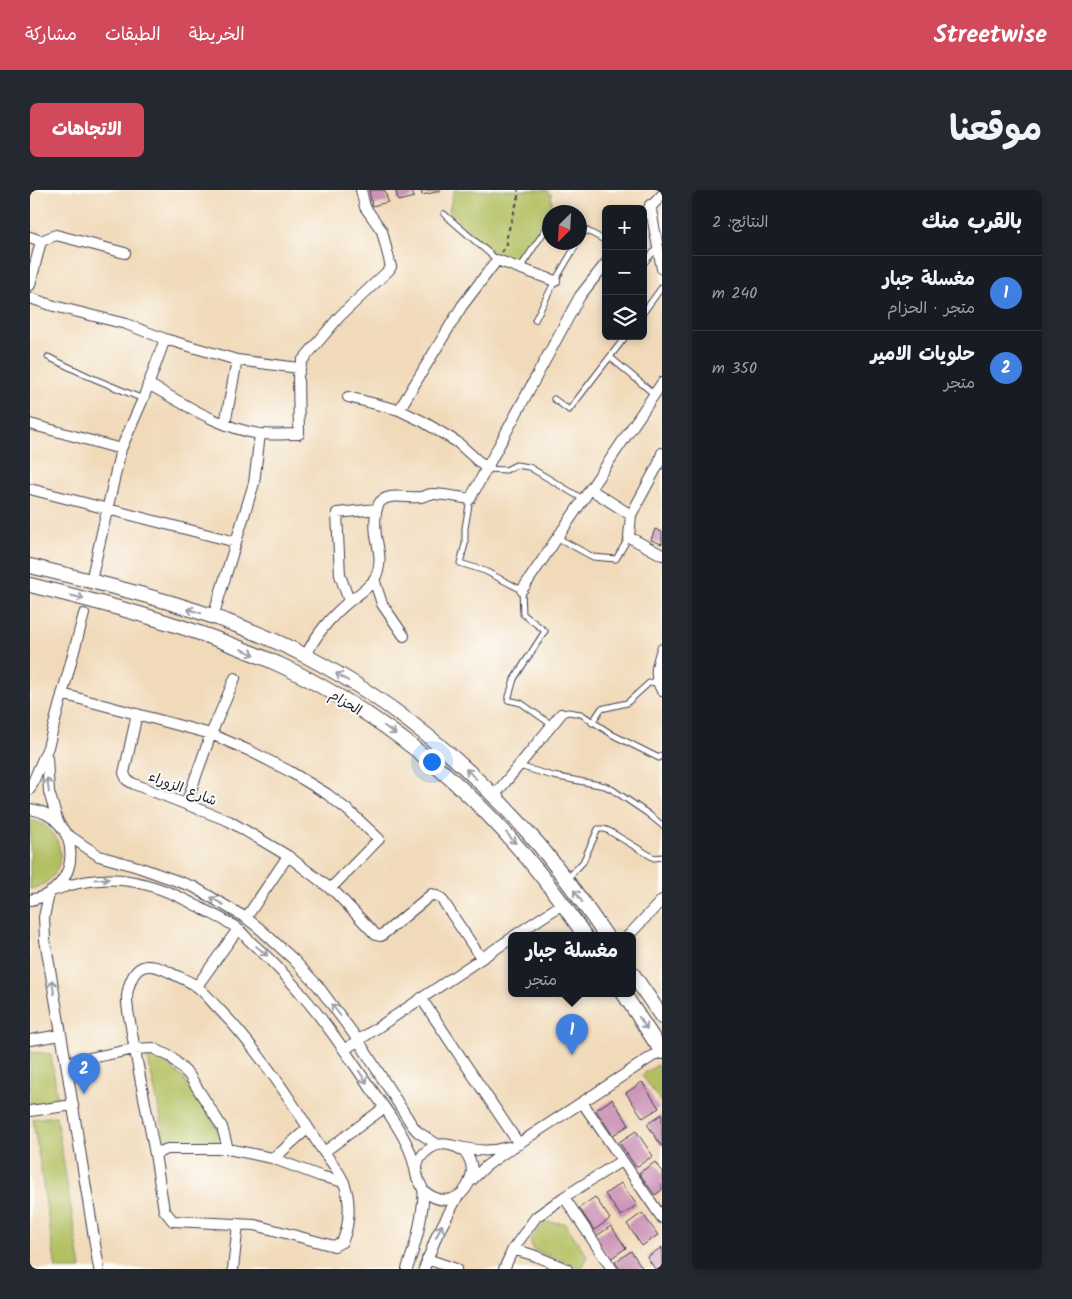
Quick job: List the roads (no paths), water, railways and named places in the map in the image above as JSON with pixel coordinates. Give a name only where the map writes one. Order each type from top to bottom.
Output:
[{"type":"main road","points":[[30,566],[147,596],[213,617],[306,656],[364,691],[439,746],[494,796],[540,846],[567,880],[603,932]]},
{"type":"main road","name":"الحزام","points":[[30,585],[149,616],[210,636],[279,664],[348,702],[407,742],[474,799],[518,846],[564,903],[582,932]]},
{"type":"main road","points":[[636,979],[662,1017]]},
{"type":"main road","points":[[626,997],[662,1051]]},
{"type":"street","points":[[148,384],[225,424],[260,434],[299,434],[299,368],[302,361],[340,316],[391,267],[382,231],[365,207],[361,190]]},
{"type":"street","points":[[647,210],[662,195]]},
{"type":"street","points":[[650,206],[662,269]]},
{"type":"street","points":[[30,237],[41,241],[56,236],[125,253]]},
{"type":"street","points":[[31,278],[41,241]]},
{"type":"street","points":[[398,410],[462,306],[497,260],[555,281]]},
{"type":"street","points":[[306,656],[310,645],[321,630],[349,601],[369,586],[374,579],[378,570],[380,554],[376,534],[377,509],[380,502],[393,497],[420,497],[431,494],[470,499],[580,296],[602,268]]},
{"type":"street","points":[[30,298],[126,324],[165,339],[237,360],[299,368]]},
{"type":"street","points":[[91,581],[122,449],[165,339]]},
{"type":"street","points":[[225,424],[237,360]]},
{"type":"street","points":[[522,590],[659,388]]},
{"type":"street","points":[[348,397],[398,410],[434,427],[457,442],[487,469]]},
{"type":"street","points":[[30,424],[122,449]]},
{"type":"street","points":[[213,617],[254,483],[260,434]]},
{"type":"street","points":[[662,454],[631,515],[629,537],[662,554]]},
{"type":"street","points":[[590,489],[631,515]]},
{"type":"street","points":[[30,490],[236,542]]},
{"type":"street","points":[[349,601],[340,575],[337,513],[377,509]]},
{"type":"street","points":[[374,579],[382,604],[404,636]]},
{"type":"street","points":[[58,823],[48,786],[46,763],[48,747],[84,614]]},
{"type":"street","points":[[660,686],[656,673],[662,649]]},
{"type":"street","points":[[186,804],[211,734],[235,678]]},
{"type":"street","points":[[62,694],[211,734],[266,758],[297,775],[340,803],[379,839],[330,889]]},
{"type":"street","name":"شارع الزوراء","points":[[137,714],[124,773],[127,780],[229,821],[288,856],[330,889],[372,933],[381,936],[432,894],[436,895],[440,898],[481,958]]},
{"type":"street","points":[[494,796],[561,714]]},
{"type":"street","points":[[30,789],[48,747]]},
{"type":"street","points":[[30,809],[44,813],[58,823],[65,833],[70,846],[71,860],[67,873],[52,892],[44,917],[44,934],[99,1269]]},
{"type":"street","points":[[65,833],[99,856],[138,867],[194,887],[246,918],[282,948],[312,979],[358,1040],[412,1125],[423,1136],[438,1145]]},
{"type":"street","points":[[246,918],[288,856]]},
{"type":"street","points":[[30,900],[78,882],[100,879],[123,879],[141,882],[180,896],[238,929],[267,955],[294,984],[344,1050],[409,1148],[417,1178],[424,1191],[436,1198],[444,1200],[458,1196],[466,1190],[470,1182],[471,1164],[467,1156],[454,1146]]},
{"type":"street","points":[[632,932],[662,900]]},
{"type":"street","points":[[520,932],[564,903]]},
{"type":"street","points":[[197,986],[238,929]]},
{"type":"street","points":[[344,1050],[508,940]]},
{"type":"street","points":[[151,965],[197,986],[237,1028],[344,1182],[349,1206],[346,1234],[342,1242],[334,1246],[256,1225],[173,1220],[164,1210],[134,1048],[127,1001],[128,991],[137,970],[143,966],[151,965]]},
{"type":"street","points":[[421,998],[519,1144]]},
{"type":"street","points":[[30,1037],[61,1035]]},
{"type":"street","points":[[66,1063],[134,1048],[153,1048],[171,1057],[189,1075],[222,1127],[228,1149]]},
{"type":"street","points":[[470,1182],[492,1161],[662,1051]]},
{"type":"street","points":[[582,1102],[662,1218]]},
{"type":"street","points":[[30,1111],[73,1105]]},
{"type":"street","points":[[324,1152],[384,1108]]},
{"type":"street","points":[[272,1158],[308,1128]]},
{"type":"street","points":[[417,1178],[418,1161],[430,1148],[438,1145],[486,1151],[519,1144]]},
{"type":"street","points":[[155,1154],[168,1149],[237,1149],[272,1158],[320,1176],[344,1182]]},
{"type":"street","points":[[504,1269],[513,1249],[536,1217],[621,1161]]},
{"type":"street","points":[[407,1269],[422,1221],[424,1191]]},
{"type":"street","points":[[456,1269],[426,1264],[437,1235],[458,1196]]},
{"type":"street","points":[[564,1197],[612,1269]]},
{"type":"street","points":[[233,1269],[238,1224]]},
{"type":"street","points":[[513,1249],[568,1269]]},
{"type":"lane","points":[[444,214],[497,260]]},
{"type":"lane","points":[[587,232],[602,240]]},
{"type":"lane","points":[[520,268],[542,235]]},
{"type":"lane","points":[[647,259],[658,246]]},
{"type":"lane","points":[[535,320],[573,250]]},
{"type":"lane","points":[[647,308],[662,288]]},
{"type":"lane","points":[[554,399],[570,410],[623,340]]},
{"type":"lane","points":[[48,357],[90,377],[143,398]]},
{"type":"lane","points":[[610,357],[659,388]]},
{"type":"lane","points":[[487,469],[506,470],[516,465],[529,467],[582,499]]},
{"type":"lane","points":[[470,499],[465,528],[465,544],[460,563],[484,571],[522,590],[523,614],[546,631],[514,679],[508,700],[521,703],[552,725]]},
{"type":"lane","points":[[557,538],[593,557],[616,559],[629,537]]},
{"type":"lane","points":[[592,723],[601,709],[627,703],[649,683],[660,686]]},
{"type":"lane","points":[[561,714],[575,712],[613,735],[659,758],[662,755]]},
{"type":"lane","points":[[519,766],[554,776],[605,786],[614,790],[662,825]]},
{"type":"lane","points":[[567,880],[583,862],[598,830],[604,829],[609,831],[654,858],[662,857]]},
{"type":"place","name":"مغسلة جبار","points":[[572,1055]]},
{"type":"place","name":"حلويات الامير","points":[[84,1094]]}]
